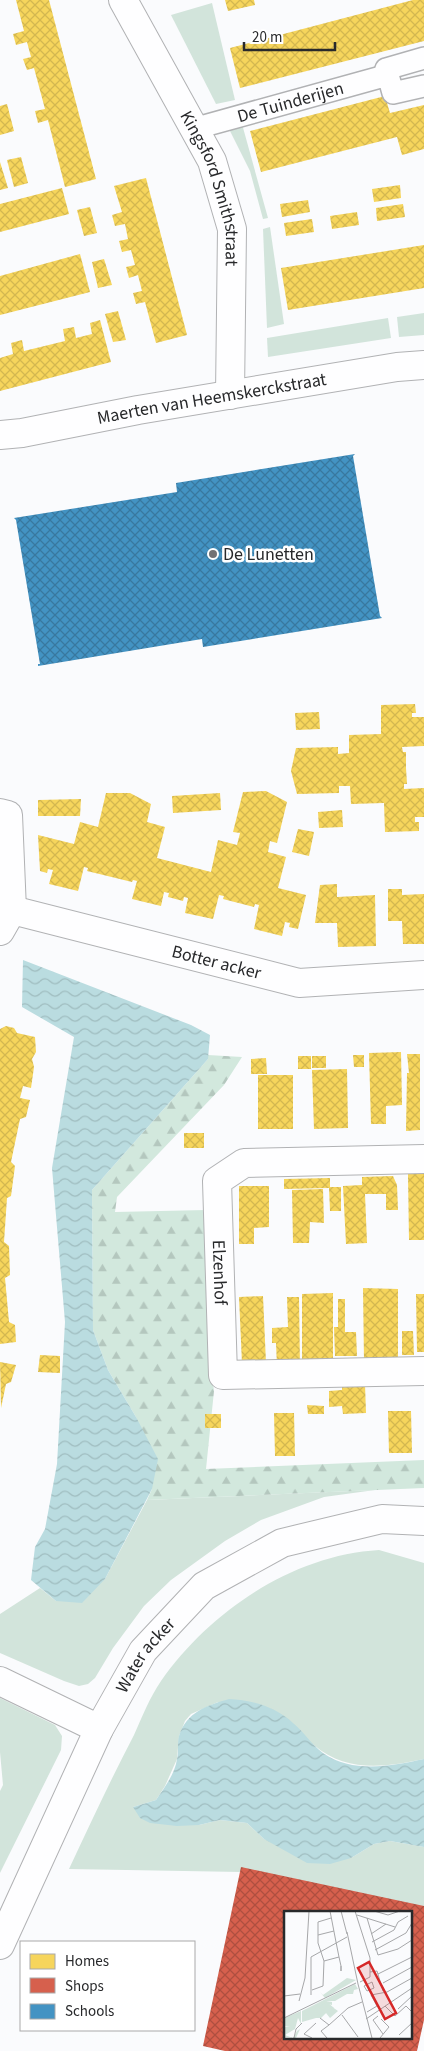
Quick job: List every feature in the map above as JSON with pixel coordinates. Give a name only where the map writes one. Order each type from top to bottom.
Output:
[{"type":"street","name":"Kingsford Smithstraat","points":[[123,0],[212,161],[232,228],[230,395]]},
{"type":"street","name":"De Tuinderijen","points":[[193,128],[388,75],[386,69],[424,58]]},
{"type":"street","points":[[388,75],[393,93],[424,86]]},
{"type":"street","name":"Maerten van Heemskerckstraat","points":[[0,436],[397,367],[424,365]]},
{"type":"street","points":[[0,814],[8,815],[6,921]]},
{"type":"street","name":"Botter acker","points":[[6,921],[299,982],[424,976]]},
{"type":"street","name":"Elzenhof","points":[[424,1159],[244,1163],[217,1181],[223,1376],[424,1371]]},
{"type":"street","name":"Water acker","points":[[0,1944],[99,1729],[143,1651],[204,1586],[282,1543],[382,1519],[424,1521]]},
{"type":"street","points":[[0,1681],[99,1729]]},
{"type":"shaded area","points":[[212,3],[235,100],[216,104],[171,15]]},
{"type":"shaded area","points":[[242,124],[268,218],[263,219],[250,171],[228,127]]},
{"type":"shaded area","points":[[270,227],[284,324],[267,328],[263,229]]},
{"type":"shaded area","points":[[424,313],[424,335],[399,337],[397,317]]},
{"type":"shaded area","points":[[388,318],[391,338],[268,357],[267,338]]},
{"type":"shaded area","points":[[375,1490],[324,1497],[261,1520],[225,1541],[171,1580],[144,1606],[113,1648],[95,1678],[88,1684],[79,1686],[64,1681],[0,1653],[0,1614],[40,1588],[56,1601],[105,1579],[147,1500]]},
{"type":"shaded area","points":[[379,1550],[424,1563],[424,1759],[367,1766],[353,1764],[339,1760],[326,1754],[314,1745],[218,1702],[191,1714],[185,1721],[179,1736],[177,1759],[165,1786],[156,1800],[133,1807],[199,1825],[220,1820],[247,1823],[264,1839],[351,1858],[374,1844],[390,1841],[424,1847],[424,1910],[241,1872],[69,1869],[146,1707],[161,1681],[181,1655],[229,1610],[256,1591],[285,1575],[347,1554]]},
{"type":"shaded area","points":[[0,1698],[55,1725],[62,1736],[61,1750],[0,1873],[0,1791],[3,1785],[0,1752]]},
{"type":"green space","points":[[208,1055],[242,1057],[224,1085],[117,1197],[115,1212],[206,1210],[211,1367],[214,1391],[206,1469],[424,1460],[424,1488],[147,1500],[152,1489],[136,1417],[108,1370],[93,1330],[92,1190],[208,1059]]},
{"type":"water","points":[[23,960],[191,1025],[210,1035],[208,1059],[92,1190],[93,1330],[108,1370],[158,1459],[152,1489],[105,1579],[82,1603],[56,1601],[31,1580],[35,1547],[45,1529],[57,1464],[65,1322],[52,1168],[74,1037],[22,1007]]},
{"type":"water","points":[[229,1699],[263,1705],[279,1713],[297,1727],[323,1753],[347,1764],[386,1766],[424,1759],[424,1847],[390,1841],[374,1844],[351,1858],[330,1864],[307,1863],[264,1839],[247,1823],[220,1820],[199,1825],[177,1826],[150,1823],[140,1818],[133,1807],[156,1800],[166,1786],[176,1765],[179,1736],[187,1721],[192,1715],[206,1707]]},
{"type":"building: Homes","points":[[16,0],[49,0],[96,179],[65,187],[48,120],[38,123],[35,111],[45,109],[34,68],[27,70],[23,59],[31,57],[27,42],[16,45],[13,34],[24,31]]},
{"type":"building: Homes","points":[[225,0],[254,0],[255,5],[228,11]]},
{"type":"building: Homes","points":[[413,0],[424,0],[424,41],[240,88],[230,48]]},
{"type":"building: Homes","points":[[385,96],[390,113],[424,105],[424,149],[402,155],[397,137],[261,172],[250,131]]},
{"type":"building: Homes","points":[[7,104],[14,131],[0,135],[0,106]]},
{"type":"building: Homes","points":[[21,157],[28,183],[14,187],[7,160]]},
{"type":"building: Homes","points":[[0,162],[8,188],[0,190]]},
{"type":"building: Homes","points":[[146,178],[187,335],[156,343],[145,302],[136,304],[133,293],[142,291],[138,275],[129,278],[126,267],[135,265],[131,250],[122,252],[119,241],[128,239],[125,224],[115,226],[112,215],[122,212],[114,186]]},
{"type":"building: Homes","points":[[400,185],[401,198],[374,202],[372,189]]},
{"type":"building: Homes","points":[[62,188],[69,214],[0,232],[0,204]]},
{"type":"building: Homes","points":[[308,200],[310,212],[282,217],[280,204]]},
{"type":"building: Homes","points":[[403,204],[405,217],[377,221],[376,208]]},
{"type":"building: Homes","points":[[90,207],[97,233],[84,236],[77,210]]},
{"type":"building: Homes","points":[[357,212],[359,225],[332,229],[330,216]]},
{"type":"building: Homes","points":[[312,219],[314,232],[286,236],[284,223]]},
{"type":"building: Homes","points":[[424,245],[424,288],[288,310],[281,268]]},
{"type":"building: Homes","points":[[80,254],[90,292],[0,315],[0,276]]},
{"type":"building: Homes","points":[[104,259],[112,285],[98,288],[92,262]]},
{"type":"building: Homes","points":[[118,311],[126,340],[113,342],[105,314]]},
{"type":"building: Homes","points":[[100,320],[111,362],[0,391],[0,358],[13,354],[11,343],[22,340],[24,351],[65,341],[63,329],[74,327],[76,338],[92,334],[90,323]]},
{"type":"building: Homes","points":[[415,704],[416,713],[412,713],[412,717],[424,717],[424,746],[402,747],[403,752],[406,752],[407,784],[404,784],[404,789],[424,788],[424,817],[415,817],[415,822],[419,822],[419,831],[385,832],[384,803],[351,804],[350,786],[339,786],[339,793],[297,794],[291,771],[296,748],[338,747],[338,754],[349,753],[349,735],[381,734],[381,705]]},
{"type":"building: Homes","points":[[319,712],[320,729],[296,730],[295,713]]},
{"type":"building: Homes","points":[[266,791],[287,802],[277,843],[270,841],[268,852],[286,857],[278,888],[306,895],[298,929],[289,927],[290,923],[285,922],[282,936],[254,929],[259,905],[255,904],[254,907],[223,899],[224,896],[219,895],[213,919],[185,913],[188,898],[184,897],[183,901],[168,897],[169,893],[164,892],[161,906],[132,899],[137,881],[133,880],[132,882],[87,871],[88,868],[84,867],[78,891],[49,884],[53,870],[48,869],[47,873],[40,871],[38,835],[74,844],[80,822],[98,827],[106,793],[130,793],[151,804],[147,822],[165,827],[157,858],[211,872],[218,840],[237,845],[240,833],[233,832],[243,792]]},
{"type":"building: Homes","points":[[220,793],[221,810],[173,813],[172,796]]},
{"type":"building: Homes","points":[[81,799],[80,816],[38,816],[38,800]]},
{"type":"building: Homes","points":[[342,810],[343,827],[319,828],[318,812]]},
{"type":"building: Homes","points":[[298,829],[314,832],[309,856],[292,852]]},
{"type":"building: Homes","points":[[337,884],[337,897],[375,895],[376,946],[338,947],[337,923],[315,923],[320,885]]},
{"type":"building: Homes","points":[[388,889],[402,889],[402,895],[424,894],[424,944],[403,944],[402,921],[388,921]]},
{"type":"building: Homes","points":[[6,1026],[14,1028],[17,1033],[35,1037],[36,1052],[32,1059],[34,1067],[31,1088],[23,1086],[20,1098],[30,1100],[26,1117],[20,1119],[11,1162],[15,1166],[11,1196],[7,1198],[4,1242],[9,1246],[10,1275],[5,1278],[9,1322],[15,1325],[16,1342],[0,1344],[0,1029]]},
{"type":"building: Homes","points":[[401,1052],[402,1105],[386,1106],[386,1124],[371,1124],[369,1053]]},
{"type":"building: Homes","points":[[407,1054],[420,1054],[420,1130],[406,1131],[407,1073],[409,1073]]},
{"type":"building: Homes","points":[[353,1055],[364,1055],[364,1067],[354,1067]]},
{"type":"building: Homes","points":[[298,1056],[311,1056],[311,1069],[298,1069]]},
{"type":"building: Homes","points":[[312,1056],[326,1056],[326,1068],[312,1068]]},
{"type":"building: Homes","points":[[266,1058],[267,1074],[251,1074],[251,1059]]},
{"type":"building: Homes","points":[[347,1069],[348,1128],[314,1129],[312,1070]]},
{"type":"building: Homes","points":[[258,1075],[293,1075],[293,1129],[258,1129]]},
{"type":"building: Homes","points":[[184,1133],[204,1133],[204,1148],[184,1148]]},
{"type":"building: Homes","points":[[424,1173],[424,1240],[409,1240],[408,1174]]},
{"type":"building: Homes","points":[[393,1176],[397,1185],[398,1210],[386,1210],[386,1194],[365,1194],[367,1243],[346,1244],[343,1186],[362,1185],[362,1177]]},
{"type":"building: Homes","points":[[330,1178],[330,1187],[341,1187],[341,1211],[330,1211],[329,1188],[284,1189],[284,1179]]},
{"type":"building: Homes","points":[[239,1186],[269,1186],[269,1227],[254,1228],[254,1244],[239,1244]]},
{"type":"building: Homes","points":[[323,1189],[324,1223],[310,1222],[309,1243],[293,1243],[292,1190]]},
{"type":"building: Homes","points":[[363,1288],[398,1289],[398,1361],[364,1361]]},
{"type":"building: Homes","points":[[333,1293],[333,1361],[302,1362],[302,1294]]},
{"type":"building: Homes","points":[[416,1294],[424,1294],[424,1352],[417,1352]]},
{"type":"building: Homes","points":[[263,1296],[266,1363],[242,1364],[239,1297]]},
{"type":"building: Homes","points":[[287,1297],[299,1297],[300,1367],[277,1367],[276,1343],[272,1343],[272,1328],[288,1327]]},
{"type":"building: Homes","points":[[338,1299],[345,1299],[345,1332],[356,1332],[357,1356],[335,1356],[334,1327],[338,1327]]},
{"type":"building: Homes","points":[[402,1331],[413,1331],[414,1355],[402,1355]]},
{"type":"building: Homes","points":[[40,1355],[60,1356],[60,1373],[38,1372]]},
{"type":"building: Homes","points":[[0,1362],[16,1365],[11,1382],[6,1384],[1,1408]]},
{"type":"building: Homes","points":[[342,1384],[365,1384],[366,1413],[343,1414],[342,1406],[329,1407],[329,1391],[342,1390]]},
{"type":"building: Homes","points":[[307,1405],[324,1406],[324,1414],[308,1414]]},
{"type":"building: Homes","points":[[388,1411],[411,1411],[412,1453],[389,1453]]},
{"type":"building: Homes","points":[[274,1413],[294,1413],[295,1456],[275,1456]]},
{"type":"building: Homes","points":[[205,1414],[221,1414],[221,1428],[205,1428]]},
{"type":"building: Shops","points":[[241,1867],[424,1906],[424,2020],[417,2051],[225,2051],[203,2046]]},
{"type":"building: Schools","points":[[355,454],[353,456],[380,616],[382,618],[203,647],[202,639],[38,666],[40,664],[16,520],[14,518],[177,492],[176,483]]},
{"type":"place","name":"De Lunetten","points":[[213,554]]}]
